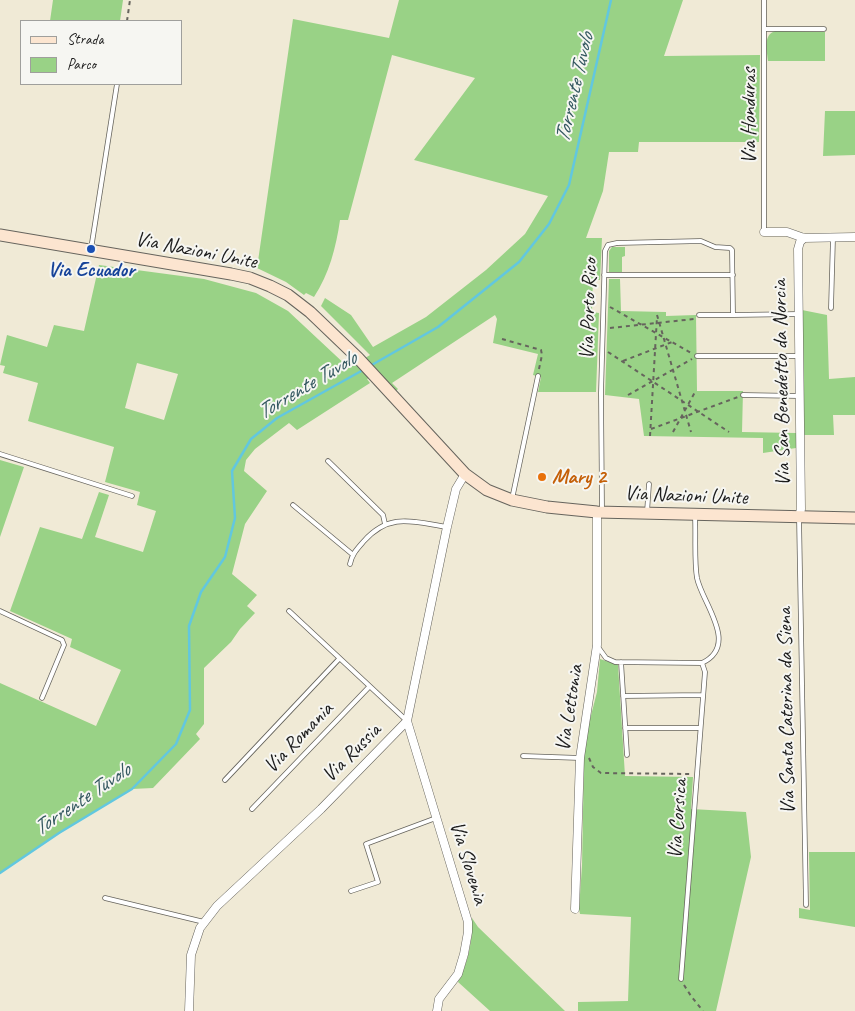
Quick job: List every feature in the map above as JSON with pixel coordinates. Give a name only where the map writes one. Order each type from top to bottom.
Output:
[{"type":"street","points":[[764,232],[787,232],[804,238],[855,237]]},
{"type":"street","points":[[787,232],[794,240],[798,249]]},
{"type":"street","name":"Via Nazioni Unite","points":[[0,235],[231,274],[250,278],[288,295],[310,312],[358,358],[465,474],[487,490],[512,500],[547,508],[599,512],[855,518]]},
{"type":"street","points":[[798,249],[800,242],[804,238]]},
{"type":"street","name":"Via San Benedetto da Norcia","points":[[798,249],[801,509],[798,517]]},
{"type":"street","name":"Via Russia","points":[[189,1011],[191,955],[200,928],[204,922],[217,906],[321,809],[407,722],[447,527],[456,489],[465,474]]},
{"type":"street","name":"Via Lettonia","points":[[575,909],[584,756],[597,645],[599,512]]},
{"type":"street","name":"Via Slovenia","points":[[407,722],[468,922],[468,932],[458,974],[439,999],[437,1011]]},
{"type":"lane","name":"Via Honduras","points":[[764,0],[764,232]]},
{"type":"lane","points":[[764,29],[824,29]]},
{"type":"lane","points":[[91,249],[117,85]]},
{"type":"lane","points":[[831,308],[833,238]]},
{"type":"lane","name":"Via Porto Rico","points":[[599,512],[606,248],[611,243],[701,242],[714,247],[731,248],[733,314]]},
{"type":"lane","points":[[604,275],[733,275]]},
{"type":"lane","points":[[698,317],[733,314],[799,314]]},
{"type":"lane","points":[[697,356],[799,356]]},
{"type":"lane","points":[[512,500],[538,376]]},
{"type":"lane","points":[[743,395],[799,396]]},
{"type":"lane","points":[[0,454],[132,496]]},
{"type":"lane","points":[[328,461],[384,515],[385,524]]},
{"type":"lane","points":[[647,513],[649,484]]},
{"type":"lane","points":[[293,505],[352,554]]},
{"type":"lane","points":[[597,645],[606,658],[615,662],[702,663],[710,659],[719,642],[718,631],[713,614],[699,588],[696,575],[695,515]]},
{"type":"lane","name":"Via Santa Caterina da Siena","points":[[798,517],[806,905]]},
{"type":"lane","points":[[350,564],[352,554],[373,531],[385,524],[403,521],[447,527]]},
{"type":"lane","points":[[0,611],[64,642],[42,698]]},
{"type":"lane","points":[[289,611],[407,722]]},
{"type":"lane","name":"Via Romania","points":[[225,780],[339,659]]},
{"type":"lane","points":[[621,662],[627,755]]},
{"type":"lane","name":"Via Corsica","points":[[681,978],[705,672],[702,663]]},
{"type":"lane","name":"Via Romania","points":[[252,809],[369,687]]},
{"type":"lane","points":[[623,696],[702,695]]},
{"type":"lane","points":[[625,728],[700,728]]},
{"type":"lane","points":[[523,756],[584,756]]},
{"type":"lane","points":[[351,891],[378,882],[366,844],[436,818]]},
{"type":"lane","points":[[105,898],[204,922]]},
{"type":"path","points":[[127,20],[130,0]]},
{"type":"path","points":[[608,306],[697,356]]},
{"type":"path","points":[[607,328],[698,317]]},
{"type":"path","points":[[650,436],[658,323]]},
{"type":"path","points":[[658,323],[664,336],[691,432]]},
{"type":"path","points":[[502,338],[541,350],[542,355],[538,376]]},
{"type":"path","points":[[622,361],[672,342]]},
{"type":"path","points":[[606,351],[729,432]]},
{"type":"path","points":[[628,394],[697,356]]},
{"type":"path","points":[[673,432],[695,392]]},
{"type":"path","points":[[651,429],[743,395]]},
{"type":"path","points":[[584,756],[601,773],[696,774]]},
{"type":"path","points":[[681,978],[691,996],[703,1011]]},
{"type":"green space","points":[[53,0],[123,0],[120,20],[50,20]]},
{"type":"green space","points":[[399,0],[683,0],[664,56],[760,55],[759,142],[639,142],[638,152],[609,152],[603,191],[586,238],[602,238],[600,280],[593,280],[592,312],[599,313],[596,392],[538,392],[541,377],[533,375],[538,354],[493,343],[497,319],[495,315],[392,383],[398,389],[395,392],[379,372],[367,379],[370,383],[297,430],[289,423],[255,449],[246,460],[244,471],[267,491],[245,524],[232,574],[257,595],[247,606],[255,613],[231,642],[204,668],[204,724],[196,734],[200,739],[153,788],[132,789],[59,833],[0,873],[0,683],[96,726],[121,670],[70,647],[72,639],[10,611],[40,527],[82,539],[99,492],[109,495],[95,537],[143,552],[156,511],[137,505],[140,492],[105,482],[114,447],[28,421],[38,383],[3,373],[5,366],[0,365],[7,335],[47,347],[54,325],[84,331],[99,265],[204,279],[256,293],[288,311],[349,368],[370,355],[321,306],[325,298],[351,315],[373,347],[426,317],[486,270],[525,234],[548,196],[414,160],[475,78],[392,55],[348,220],[340,220],[331,260],[324,279],[314,297],[306,293],[304,295],[286,282],[257,268],[293,19],[389,38]],"holes":[[[137,363],[178,374],[164,420],[125,408]]]},
{"type":"green space","points":[[775,31],[825,32],[825,61],[768,61],[767,39]]},
{"type":"green space","points":[[825,111],[855,111],[855,155],[823,156]]},
{"type":"green space","points":[[612,247],[625,247],[625,256],[622,257],[622,272],[609,272],[609,251]]},
{"type":"green space","points":[[609,279],[620,279],[621,311],[666,312],[666,316],[696,315],[697,391],[743,391],[742,432],[796,433],[796,448],[763,453],[763,438],[644,436],[639,399],[605,395]]},
{"type":"green space","points":[[802,310],[827,315],[829,379],[855,377],[855,415],[833,415],[834,435],[803,435]]},
{"type":"green space","points":[[0,460],[24,467],[0,537]]},
{"type":"green space","points":[[600,659],[618,665],[625,776],[693,777],[691,809],[746,812],[751,857],[716,1011],[578,1011],[578,1002],[628,1001],[631,917],[580,914],[579,909],[582,866],[584,758],[587,731],[597,692]]},
{"type":"green space","points":[[809,852],[855,852],[855,927],[799,918],[799,908],[810,910]]},
{"type":"green space","points":[[472,918],[478,927],[565,1011],[490,1011],[458,982],[465,967],[469,951],[472,935]]},
{"type":"waterway","name":"Torrente Tuvolo","points":[[370,366],[438,327],[519,262],[549,224],[569,185],[611,0]]},
{"type":"waterway","name":"Torrente Tuvolo","points":[[0,873],[59,833],[132,789],[176,744],[190,710],[189,626],[201,592],[225,557],[235,518],[232,471],[251,439],[277,418],[363,370]]},
{"type":"place","name":"Via Ecuador","points":[[91,249]]},
{"type":"place","name":"Mary 2","points":[[542,477]]}]
